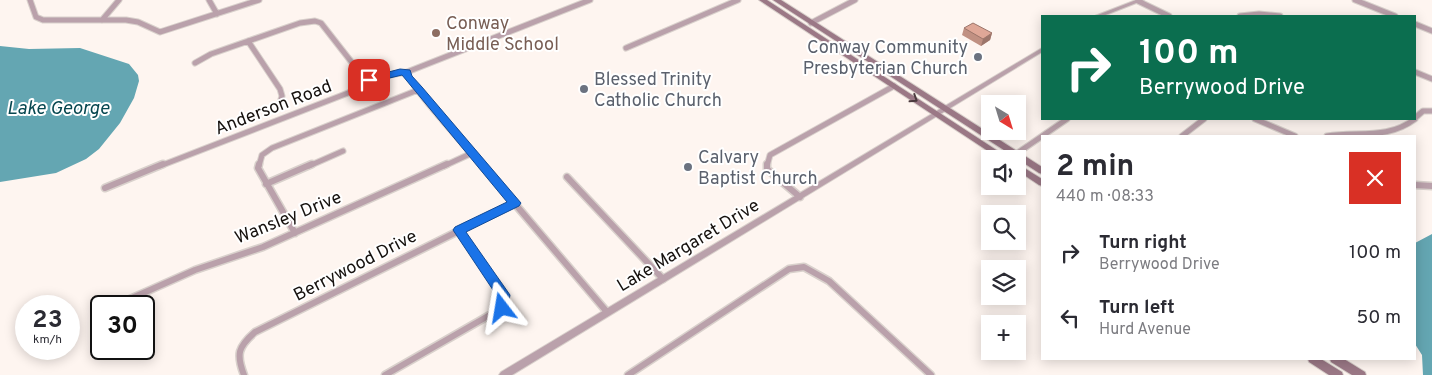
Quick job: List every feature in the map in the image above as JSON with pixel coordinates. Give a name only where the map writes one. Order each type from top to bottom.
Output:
[{"type":"main road","points":[[762,0],[992,150]]},
{"type":"main road","points":[[776,0],[1010,150]]},
{"type":"main road","points":[[1026,161],[1041,170]]},
{"type":"main road","points":[[1026,172],[1041,182]]},
{"type":"main road","points":[[1315,360],[1338,375]]},
{"type":"main road","points":[[1337,360],[1360,375]]},
{"type":"street","points":[[30,0],[36,17],[44,20],[138,22],[160,32],[259,0]]},
{"type":"street","points":[[102,20],[119,0]]},
{"type":"street","points":[[209,0],[217,14]]},
{"type":"street","name":"Anderson Road","points":[[105,188],[358,89],[369,80],[407,72],[590,0]]},
{"type":"street","points":[[626,48],[738,0]]},
{"type":"street","points":[[811,23],[855,0]]},
{"type":"street","points":[[1355,0],[1393,15]]},
{"type":"street","points":[[1101,15],[1139,1],[1167,15]]},
{"type":"street","points":[[1250,15],[1270,15]]},
{"type":"street","points":[[195,63],[211,54],[248,41],[300,23],[315,21],[321,23],[364,78],[369,80]]},
{"type":"street","points":[[1416,24],[1432,31]]},
{"type":"street","points":[[248,41],[280,89],[280,103]]},
{"type":"street","name":"Lake Margaret Drive","points":[[504,375],[1041,51]]},
{"type":"street","points":[[407,72],[407,76],[418,90],[607,312]]},
{"type":"street","points":[[1416,72],[1432,79]]},
{"type":"street","points":[[800,197],[767,169],[767,161],[770,155],[894,86]]},
{"type":"street","points":[[295,233],[258,168],[262,155],[272,148],[418,90]]},
{"type":"street","points":[[1416,118],[1423,111],[1430,110]]},
{"type":"street","points":[[1044,135],[1066,120]]},
{"type":"street","points":[[1183,135],[1203,120]]},
{"type":"street","points":[[1257,120],[1293,135]]},
{"type":"street","points":[[1378,135],[1408,126],[1414,120]]},
{"type":"street","points":[[1022,150],[1041,137]]},
{"type":"street","points":[[266,184],[343,151]]},
{"type":"street","name":"Wansley Drive","points":[[139,295],[195,270],[263,247],[472,153]]},
{"type":"street","points":[[567,177],[663,279]]},
{"type":"street","points":[[1416,185],[1432,186]]},
{"type":"street","name":"Berrywood Drive","points":[[244,375],[238,359],[240,345],[254,332],[515,203]]},
{"type":"street","points":[[385,375],[502,308],[503,295],[459,230]]},
{"type":"street","points":[[628,375],[789,269],[804,267],[829,281],[931,375]]},
{"type":"water","name":"Lake George","points":[[0,46],[29,49],[80,48],[129,64],[138,75],[139,81],[134,98],[120,123],[99,149],[86,159],[56,173],[0,182]]},
{"type":"water","points":[[1432,234],[1432,375],[1423,375],[1422,355],[1416,346],[1416,242]]},
{"type":"building","points":[[973,23],[992,33],[983,39],[964,28]]},
{"type":"place","name":"Conway Middle School","points":[[436,33]]},
{"type":"place","name":"Conway Community Presbyterian Church","points":[[978,57]]},
{"type":"place","name":"Blessed Trinity Catholic Church","points":[[584,89]]},
{"type":"place","name":"Calvary Baptist Church","points":[[688,167]]},
{"type":"route","points":[[369,80],[407,72],[407,76],[418,90],[515,203],[459,230],[503,295],[502,308]]}]
